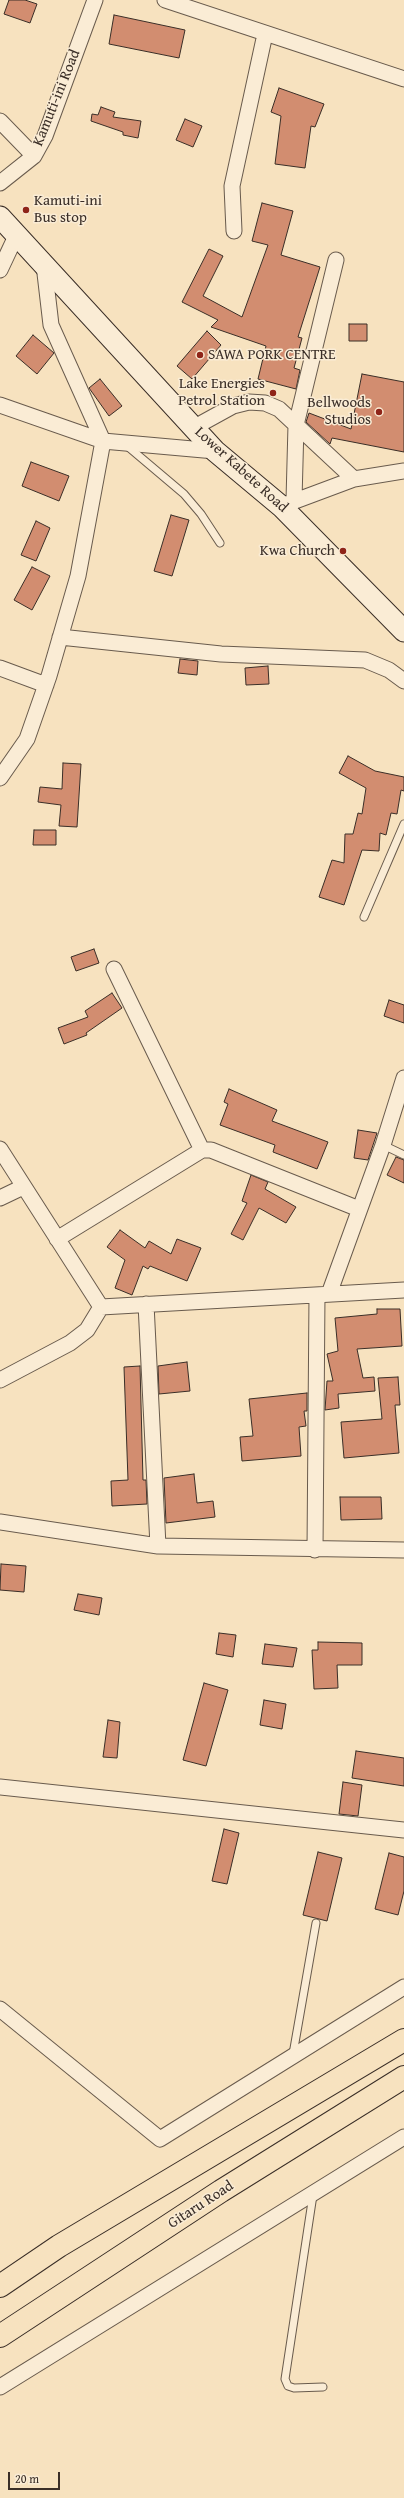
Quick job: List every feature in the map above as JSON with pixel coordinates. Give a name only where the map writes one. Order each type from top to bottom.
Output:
[{"type":"main road","name":"Lower Kabete Road","points":[[0,217],[215,451],[288,503],[404,631]]},
{"type":"main road","points":[[0,2286],[59,2246],[404,2040]]},
{"type":"main road","name":"Gitaru Road","points":[[0,2336],[221,2191],[404,2078]]},
{"type":"street","name":"Kamuti-ini Road","points":[[0,183],[34,156],[45,136],[95,0]]},
{"type":"street","points":[[165,0],[404,79]]},
{"type":"street","points":[[234,230],[232,186],[265,34]]},
{"type":"street","points":[[0,121],[34,156]]},
{"type":"street","points":[[0,270],[16,236]]},
{"type":"street","points":[[336,260],[296,425],[288,503],[354,479],[404,471]]},
{"type":"street","points":[[0,778],[9,767],[26,740],[46,685],[78,576],[103,441],[50,325],[44,265]]},
{"type":"street","points":[[193,428],[233,406],[248,402],[265,403],[278,409],[354,479]]},
{"type":"street","points":[[0,406],[103,441],[215,451]]},
{"type":"street","points":[[60,637],[221,654],[365,660],[389,670],[404,682]]},
{"type":"street","points":[[0,668],[46,685]]},
{"type":"street","points":[[114,969],[202,1150]]},
{"type":"street","points":[[315,1550],[323,1294],[359,1209],[383,1145],[404,1078]]},
{"type":"street","points":[[0,1149],[101,1307]]},
{"type":"street","points":[[57,1239],[202,1150],[211,1150],[359,1209]]},
{"type":"street","points":[[0,1198],[23,1187]]},
{"type":"street","points":[[101,1307],[404,1290]]},
{"type":"street","points":[[146,1304],[158,1546]]},
{"type":"street","points":[[0,1380],[70,1343],[87,1330],[101,1307]]},
{"type":"street","points":[[0,1522],[158,1546],[315,1550],[404,1550]]},
{"type":"street","points":[[0,1787],[404,1830]]},
{"type":"street","points":[[0,2009],[160,2139],[404,1987]]},
{"type":"street","points":[[0,2387],[313,2195],[404,2137]]},
{"type":"lane","points":[[123,443],[184,494],[201,514],[220,543]]},
{"type":"lane","points":[[364,917],[404,824]]},
{"type":"lane","points":[[383,1145],[404,1155]]},
{"type":"lane","points":[[293,2056],[316,1923]]},
{"type":"lane","points":[[313,2195],[284,2379],[288,2386],[294,2388],[323,2387]]},
{"type":"building","points":[[9,0],[25,0],[37,4],[30,23],[4,14]]},
{"type":"building","points":[[114,15],[185,30],[179,58],[109,44]]},
{"type":"building","points":[[279,88],[324,104],[315,127],[311,126],[305,168],[275,164],[281,116],[271,112]]},
{"type":"building","points":[[101,107],[115,112],[113,117],[141,121],[138,138],[123,135],[123,132],[91,121],[92,114],[98,115]]},
{"type":"building","points":[[185,119],[202,126],[193,147],[176,140]]},
{"type":"building","points":[[262,203],[293,211],[281,255],[320,267],[298,337],[302,338],[294,368],[300,370],[296,389],[258,379],[266,346],[211,327],[218,320],[182,302],[209,249],[223,256],[203,296],[242,317],[268,245],[252,241]]},
{"type":"building","points":[[349,324],[367,324],[367,341],[349,341]]},
{"type":"building","name":"SAWA PORK CENTRE","points":[[207,331],[221,345],[192,379],[177,366]]},
{"type":"building","points":[[33,335],[54,353],[37,374],[16,356]]},
{"type":"building","name":"Bellwoods Studios","points":[[362,374],[404,382],[404,452],[332,438],[330,444],[306,422],[309,413],[351,429]]},
{"type":"building","points":[[100,379],[122,406],[109,416],[89,388]]},
{"type":"building","points":[[31,462],[69,476],[59,501],[22,486]]},
{"type":"building","points":[[171,515],[189,520],[172,576],[154,571]]},
{"type":"building","points":[[36,521],[50,528],[36,561],[21,555]]},
{"type":"building","points":[[32,567],[50,576],[32,610],[14,600]]},
{"type":"building","points":[[180,659],[198,661],[197,675],[178,673]]},
{"type":"building","points":[[268,666],[269,684],[246,685],[245,668]]},
{"type":"building","points":[[348,756],[375,771],[404,777],[404,791],[401,790],[397,814],[391,813],[386,835],[380,833],[379,851],[362,850],[344,905],[319,897],[332,860],[344,863],[345,834],[353,834],[358,813],[362,814],[366,788],[339,773]]},
{"type":"building","points":[[63,763],[81,764],[77,827],[59,826],[61,805],[38,802],[40,787],[62,789]]},
{"type":"building","points":[[34,830],[56,830],[56,845],[33,845]]},
{"type":"building","points":[[94,949],[99,963],[76,971],[71,957]]},
{"type":"building","points":[[112,993],[122,1008],[86,1033],[87,1035],[64,1044],[58,1028],[88,1017],[85,1011]]},
{"type":"building","points":[[389,1000],[404,1005],[404,1023],[384,1016]]},
{"type":"building","points":[[229,1089],[277,1110],[272,1121],[328,1142],[317,1169],[273,1152],[275,1145],[220,1125],[228,1104],[224,1102]]},
{"type":"building","points":[[358,1130],[377,1133],[368,1160],[354,1158]]},
{"type":"building","points":[[396,1157],[404,1160],[404,1183],[387,1175]]},
{"type":"building","points":[[251,1175],[268,1182],[265,1189],[296,1207],[286,1223],[259,1208],[243,1240],[231,1234],[247,1203],[242,1201]]},
{"type":"building","points":[[120,1230],[145,1248],[149,1241],[171,1254],[177,1239],[201,1248],[187,1281],[150,1266],[148,1269],[143,1266],[132,1295],[115,1288],[125,1260],[107,1247]]},
{"type":"building","points":[[377,1309],[400,1309],[402,1346],[357,1349],[363,1378],[374,1377],[375,1391],[338,1394],[339,1408],[325,1410],[327,1381],[333,1381],[327,1354],[338,1351],[335,1318],[377,1314]]},
{"type":"building","points":[[187,1362],[190,1391],[159,1394],[158,1366]]},
{"type":"building","points":[[140,1366],[143,1480],[146,1480],[147,1504],[112,1506],[111,1481],[128,1480],[124,1367]]},
{"type":"building","points":[[398,1377],[400,1405],[395,1405],[399,1453],[344,1458],[341,1422],[382,1419],[378,1378]]},
{"type":"building","points":[[307,1393],[307,1411],[304,1411],[306,1426],[299,1427],[301,1456],[242,1461],[240,1437],[253,1436],[249,1399]]},
{"type":"building","points":[[194,1474],[197,1503],[213,1501],[215,1517],[166,1523],[164,1478]]},
{"type":"building","points":[[340,1497],[381,1497],[382,1519],[341,1520]]},
{"type":"building","points":[[1,1564],[26,1566],[24,1592],[0,1590]]},
{"type":"building","points":[[78,1594],[102,1598],[99,1615],[74,1610]]},
{"type":"building","points":[[219,1633],[236,1635],[233,1657],[216,1654]]},
{"type":"building","points":[[318,1642],[362,1643],[362,1665],[337,1665],[338,1688],[314,1689],[312,1650],[318,1650]]},
{"type":"building","points":[[265,1644],[297,1648],[293,1667],[262,1664]]},
{"type":"building","points":[[204,1683],[228,1690],[206,1766],[183,1760]]},
{"type":"building","points":[[264,1700],[286,1704],[282,1729],[260,1725]]},
{"type":"building","points":[[108,1720],[120,1722],[117,1758],[103,1757]]},
{"type":"building","points":[[356,1751],[404,1758],[404,1786],[352,1778]]},
{"type":"building","points":[[343,1782],[362,1785],[358,1816],[339,1814]]},
{"type":"building","points":[[224,1829],[239,1833],[227,1884],[212,1881]]},
{"type":"building","points":[[318,1852],[342,1858],[327,1921],[303,1915]]},
{"type":"building","points":[[389,1853],[404,1857],[404,1891],[398,1915],[375,1909]]},
{"type":"place","name":"Kamuti-ini Bus stop","points":[[26,210]]},
{"type":"place","name":"SAWA PORK CENTRE","points":[[200,355]]},
{"type":"place","name":"Lake Energies Petrol Station","points":[[273,393]]},
{"type":"place","name":"Bellwoods Studios","points":[[379,412]]},
{"type":"place","name":"Kwa Church","points":[[343,551]]}]
